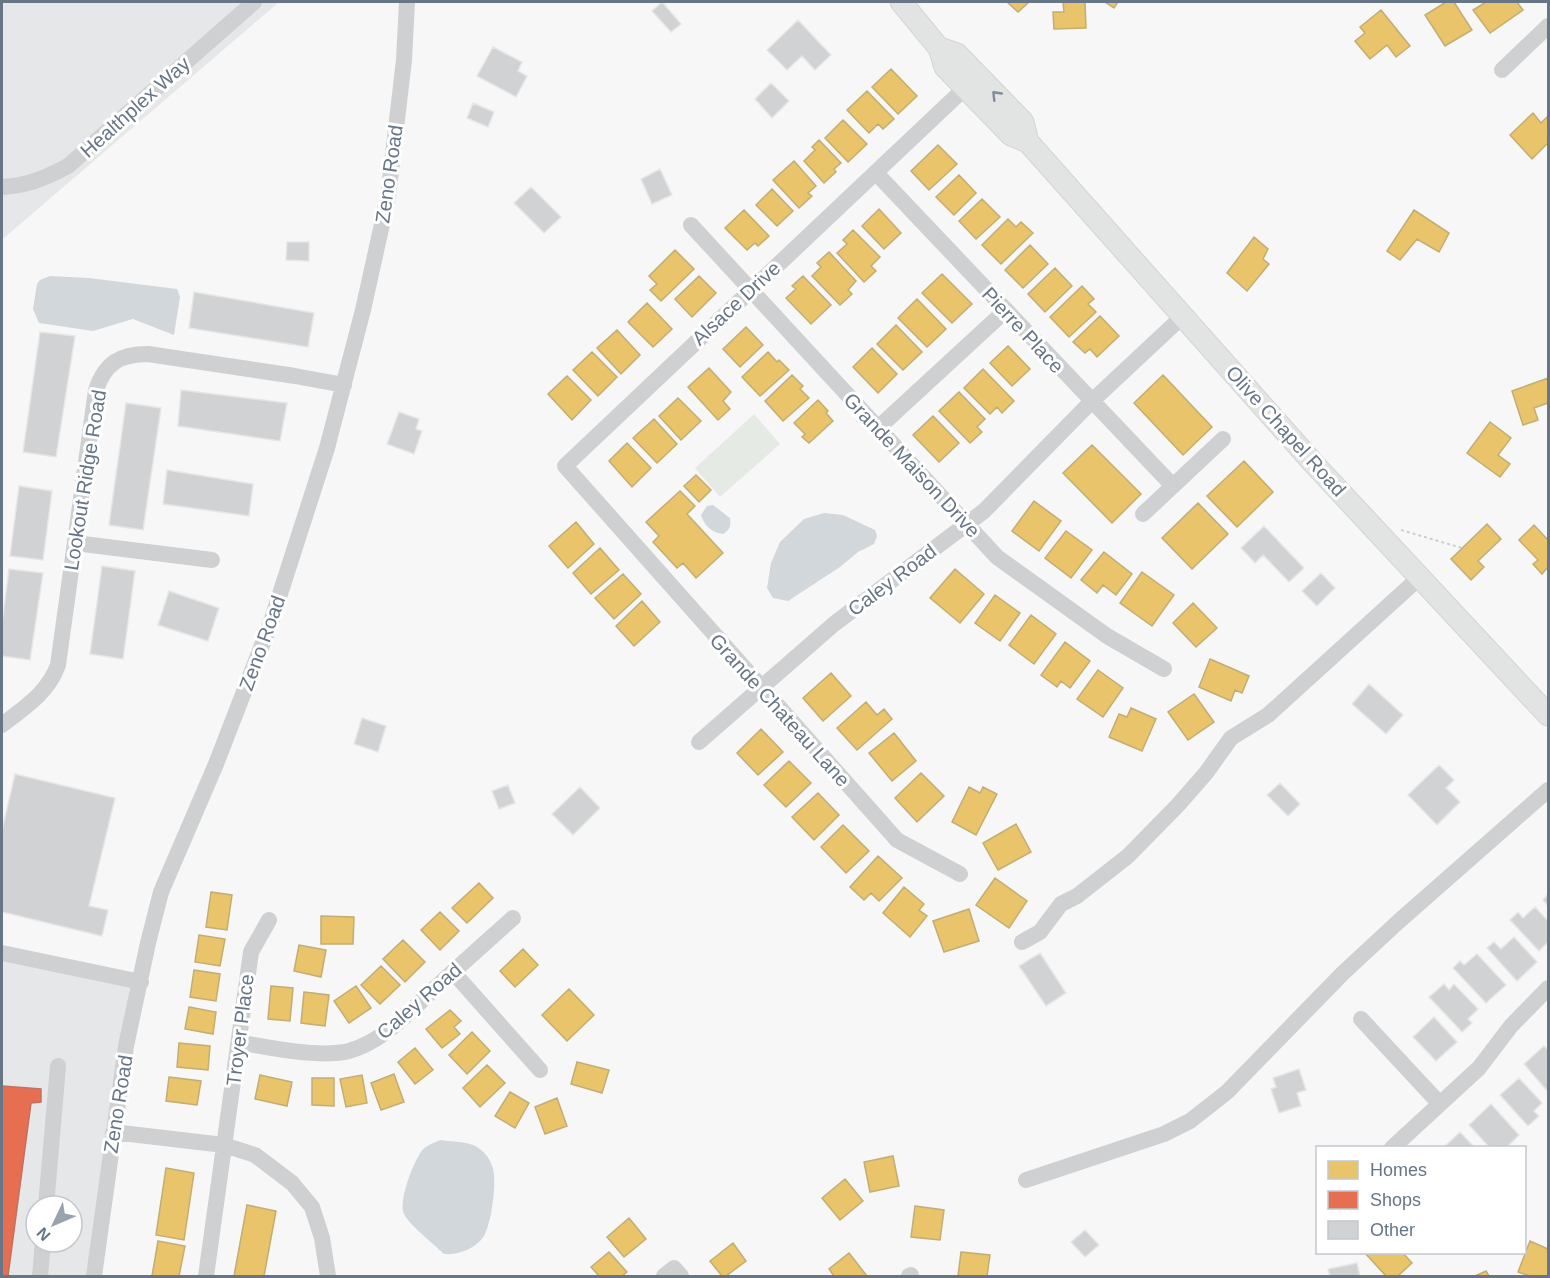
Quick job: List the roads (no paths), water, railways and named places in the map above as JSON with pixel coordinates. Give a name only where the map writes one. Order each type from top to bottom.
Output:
[{"type":"main road","name":"Olive Chapel Road","points":[[901,2],[939,48],[945,66],[1011,135],[1028,142],[1304,452],[1548,715]]},
{"type":"main road","name":"Olive Chapel Road","points":[[939,48],[957,54],[1023,122],[1028,142]]},
{"type":"street","name":"Healthplex Way","points":[[2,187],[40,180],[68,166],[254,2]]},
{"type":"street","name":"Zeno Road","points":[[94,1276],[126,1046],[161,892],[216,764],[271,622],[327,448],[363,310],[388,197],[404,60],[407,2]]},
{"type":"street","points":[[1502,70],[1548,26]]},
{"type":"street","name":"Alsace Drive","points":[[616,526],[565,466],[965,88]]},
{"type":"street","name":"Pierre Place","points":[[876,173],[1173,486]]},
{"type":"street","name":"Grande Maison Drive","points":[[691,225],[997,557],[1107,636],[1164,669]]},
{"type":"street","points":[[878,428],[1005,310]]},
{"type":"street","name":"Caley Road","points":[[699,742],[834,624],[984,511],[1091,402],[1184,315]]},
{"type":"street","name":"Lookout Ridge Road","points":[[2,725],[40,695],[49,684],[58,665],[96,390],[104,374],[120,358],[148,354],[344,385]]},
{"type":"street","points":[[1143,514],[1223,439]]},
{"type":"street","name":"Grande Chateau Lane","points":[[616,526],[897,840],[960,874]]},
{"type":"street","points":[[75,543],[212,560]]},
{"type":"street","points":[[1022,942],[1040,932],[1061,904],[1077,896],[1128,856],[1206,773],[1231,738],[1268,715],[1420,577]]},
{"type":"street","points":[[1026,1180],[1164,1134],[1190,1121],[1227,1092],[1343,973],[1398,921],[1548,790]]},
{"type":"street","name":"Caley Road","points":[[239,1042],[317,1053],[348,1051],[368,1043],[385,1032],[513,918]]},
{"type":"street","name":"Troyer Place","points":[[206,1276],[250,952],[269,920]]},
{"type":"street","points":[[2,953],[141,982]]},
{"type":"street","points":[[453,972],[540,1070]]},
{"type":"street","points":[[1394,1146],[1438,1103],[1479,1068],[1511,1026],[1548,988]]},
{"type":"street","points":[[1361,1019],[1438,1103]]},
{"type":"street","points":[[47,1194],[58,1066]]},
{"type":"street","points":[[113,1132],[224,1145],[255,1155],[292,1183],[312,1207],[322,1238],[328,1276]]},
{"type":"street","points":[[40,1276],[42,1254]]},
{"type":"street","points":[[664,1276],[674,1268],[681,1276]]}]
